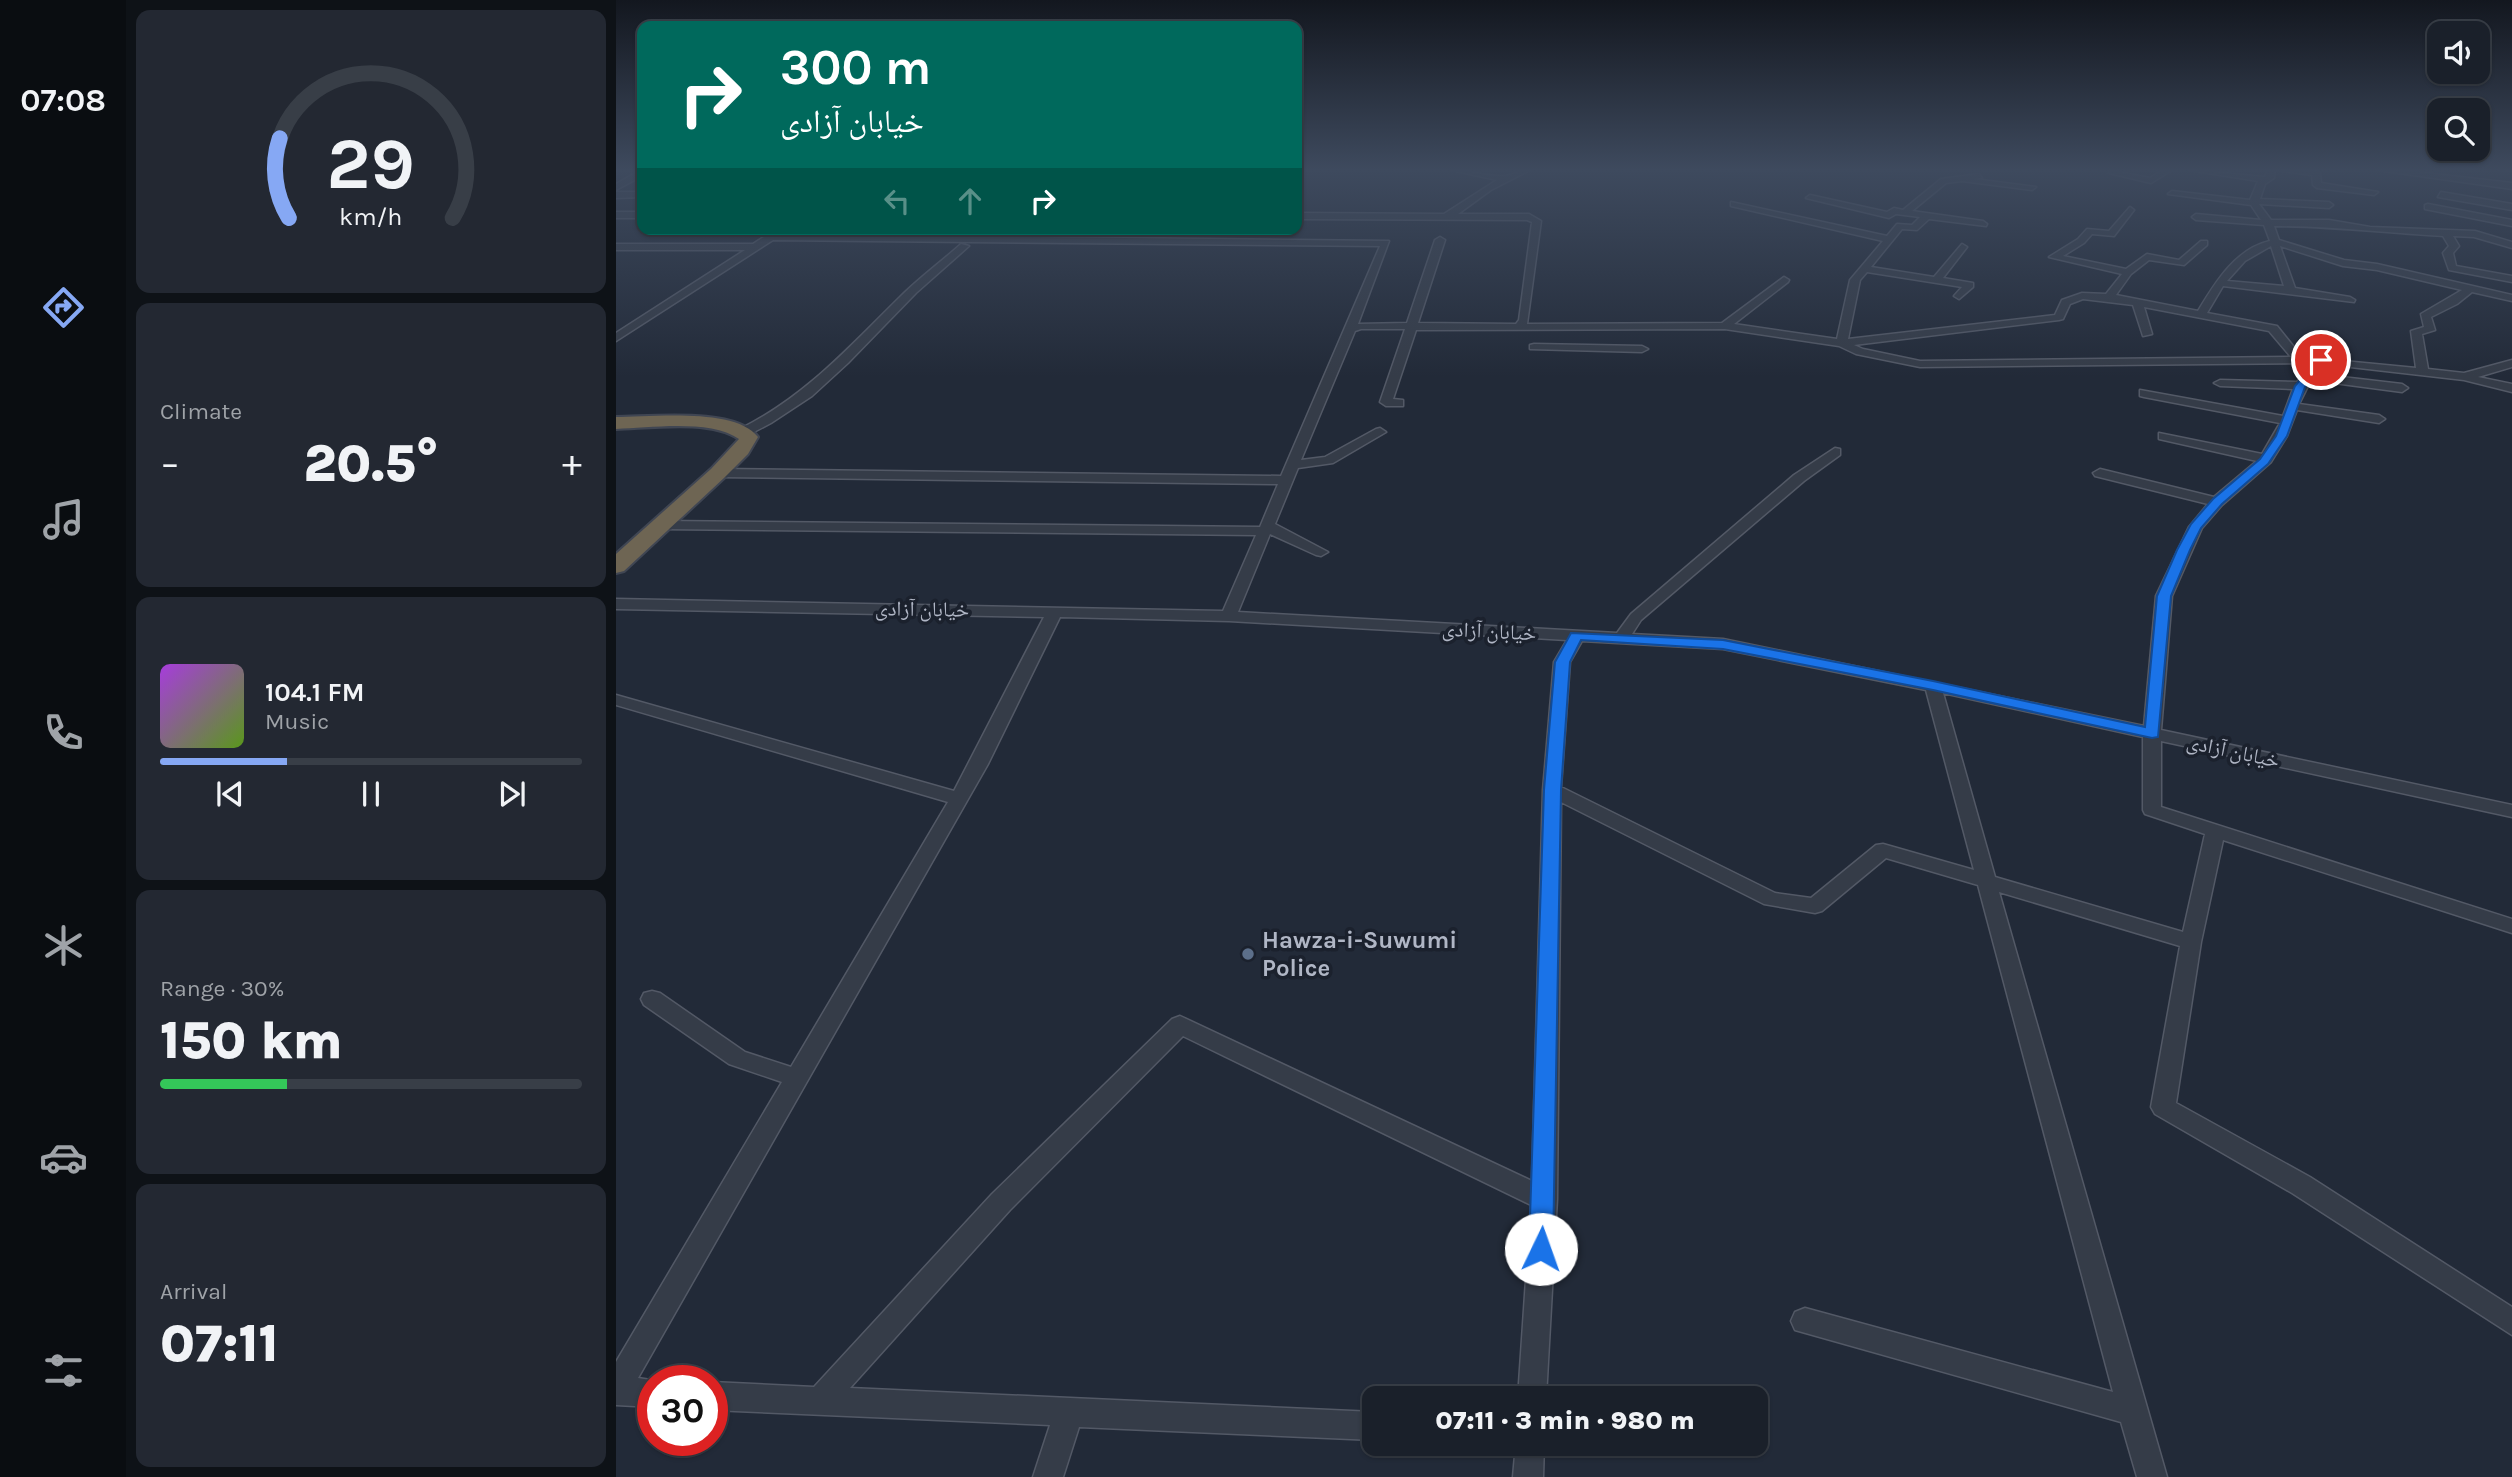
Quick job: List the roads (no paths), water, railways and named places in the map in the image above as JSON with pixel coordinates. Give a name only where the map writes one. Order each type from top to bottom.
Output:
[{"type":"highway","points":[[616,423],[712,424],[733,427],[749,437],[741,450],[718,473],[616,566]]},
{"type":"street","points":[[616,338],[769,239]]},
{"type":"street","points":[[969,239],[1386,243],[1268,529],[1229,616]]},
{"type":"street","points":[[1519,327],[1524,320],[1534,239]]},
{"type":"street","points":[[1842,343],[1855,280],[1887,239]]},
{"type":"street","points":[[2083,239],[2054,257],[2128,272]]},
{"type":"street","points":[[2275,239],[2280,272],[2291,290]]},
{"type":"street","points":[[2450,239],[2454,246],[2448,253],[2452,268],[2512,279]]},
{"type":"street","points":[[2491,239],[2512,246]]},
{"type":"street","points":[[1398,403],[1386,402],[1440,240]]},
{"type":"street","points":[[2201,315],[2220,283],[2242,259],[2264,245],[2276,242],[2343,263],[2377,267],[2512,298]]},
{"type":"street","points":[[2109,297],[2128,272],[2147,257],[2181,263],[2204,243]]},
{"type":"street","points":[[744,432],[772,420],[810,393],[897,305],[964,246]]},
{"type":"street","points":[[616,247],[757,247]]},
{"type":"street","points":[[1936,280],[1962,247]]},
{"type":"street","points":[[1864,269],[1969,285],[1959,296]]},
{"type":"street","points":[[1725,326],[1784,280]]},
{"type":"street","points":[[2220,283],[2291,290],[2350,300]]},
{"type":"street","points":[[2423,373],[2416,331],[2430,330],[2425,316],[2453,302],[2470,289]]},
{"type":"street","points":[[1350,329],[1361,326],[1725,326],[1842,343],[1964,332],[2059,317],[2066,302],[2082,296],[2109,297],[2273,328],[2299,360]]},
{"type":"street","points":[[2138,303],[2147,334]]},
{"type":"street","points":[[1842,343],[1860,352],[1920,364],[2321,360],[2464,377],[2512,388]]},
{"type":"street","points":[[1534,347],[1642,349]]},
{"type":"street","points":[[2321,360],[2304,381],[2291,406],[2281,436],[2266,459],[2217,502],[2196,527],[2164,596],[2152,733],[2152,810],[2512,926]]},
{"type":"street","points":[[2464,377],[2512,363]]},
{"type":"street","points":[[2220,383],[2304,381],[2402,388]]},
{"type":"street","points":[[2144,393],[2285,421]]},
{"type":"street","points":[[2291,406],[2379,419]]},
{"type":"street","points":[[1293,465],[1328,460],[1380,432]]},
{"type":"street","points":[[2163,436],[2266,459]]},
{"type":"street","points":[[1622,637],[1636,617],[1799,478],[1835,452]]},
{"type":"street","points":[[718,473],[1287,480]]},
{"type":"street","points":[[2100,473],[2217,502]]},
{"type":"street","points":[[660,525],[1268,529],[1321,552]]},
{"type":"street","name":"خیابان آزادی","points":[[616,604],[1229,616],[1723,644],[1933,685],[2512,811]]},
{"type":"street","points":[[637,1392],[616,1390],[959,799],[1055,611]]},
{"type":"street","points":[[1533,1386],[1544,1199],[1552,790],[1562,662],[1577,636]]},
{"type":"street","points":[[1933,685],[1985,881],[2152,1477]]},
{"type":"street","points":[[616,699],[959,799]]},
{"type":"street","points":[[1552,790],[1771,899],[1815,906],[1883,850],[2191,942]]},
{"type":"street","points":[[2215,831],[2191,942],[2163,1107],[2301,1185],[2512,1322]]},
{"type":"street","points":[[652,999],[737,1058],[797,1078]]},
{"type":"street","points":[[820,1401],[1001,1202],[1180,1025],[1544,1199]]},
{"type":"street","points":[[1805,1321],[2132,1411]]},
{"type":"street","points":[[728,1397],[1362,1425]]},
{"type":"street","points":[[1048,1477],[1069,1412]]},
{"type":"street","points":[[1528,1477],[1529,1456]]},
{"type":"place","name":"Hawza-i-Suwumi Police","points":[[1248,954]]}]
